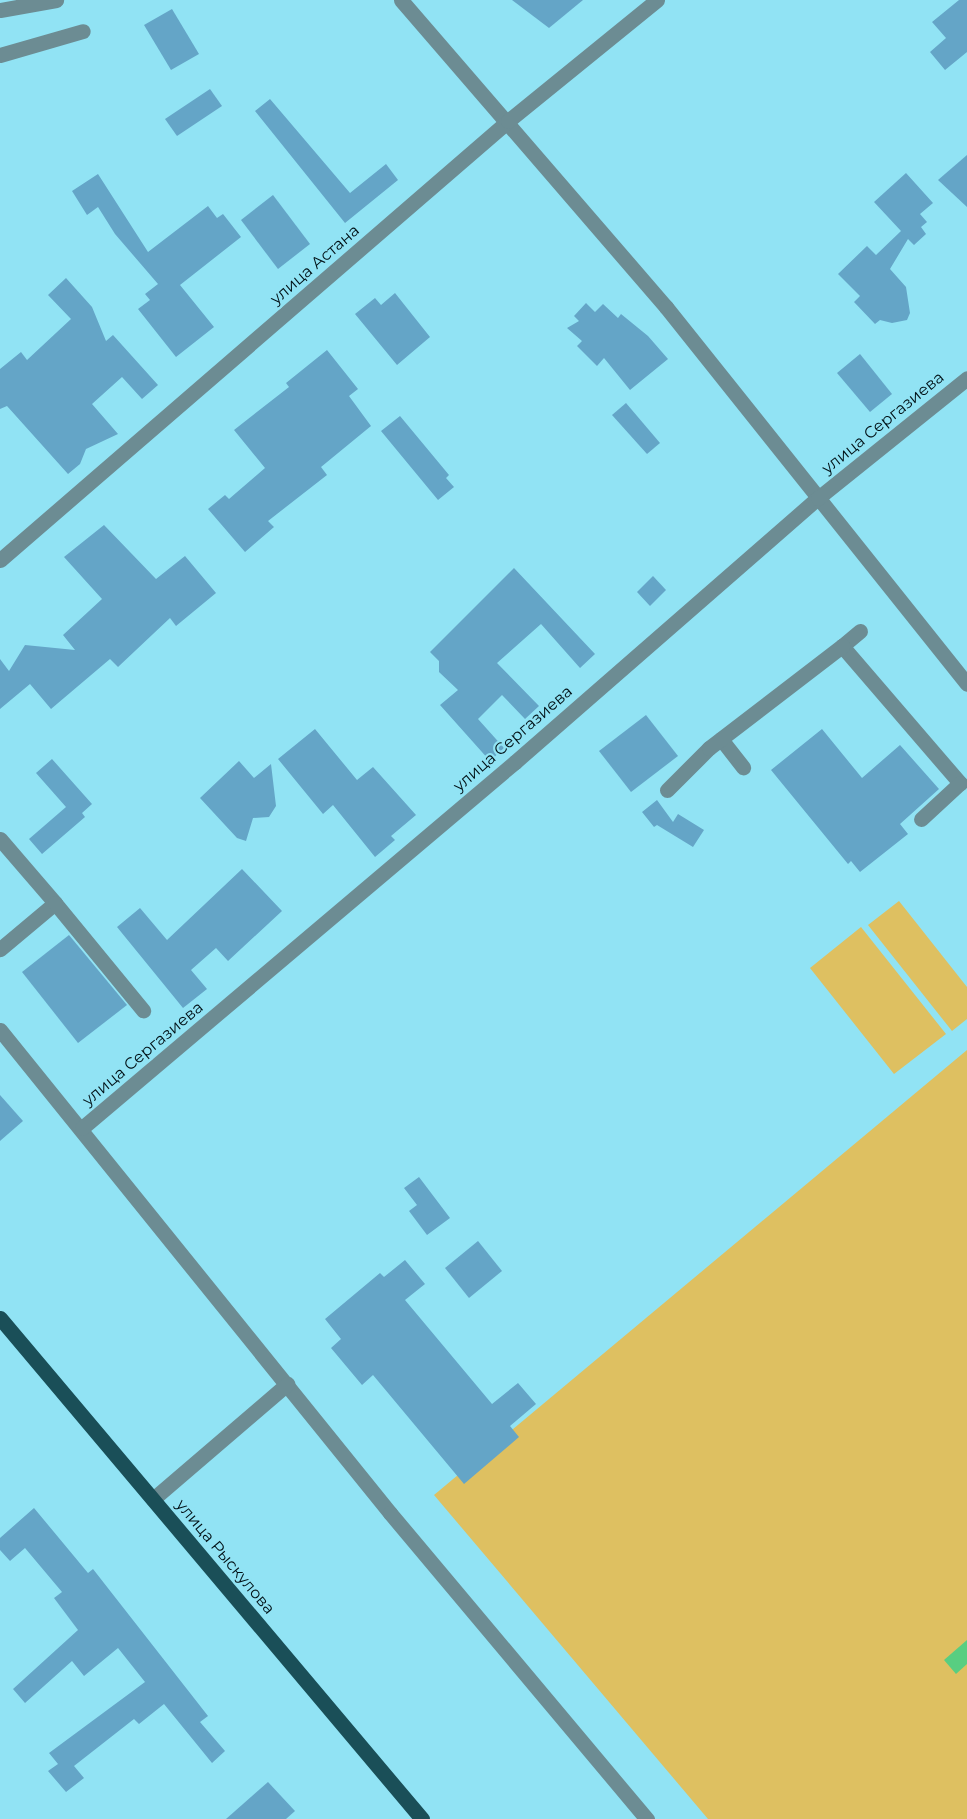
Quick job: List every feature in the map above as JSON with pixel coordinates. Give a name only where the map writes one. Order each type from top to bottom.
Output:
[{"type":"main road","name":"улица Рыскулова","points":[[0,1318],[422,1819]]},
{"type":"street","points":[[0,10],[56,0]]},
{"type":"street","points":[[401,0],[508,121],[739,394],[818,498],[967,684]]},
{"type":"street","name":"улица Астана","points":[[0,560],[508,121],[657,0]]},
{"type":"street","points":[[0,55],[83,31]]},
{"type":"street","name":"улица Сергазиева","points":[[82,1128],[497,777],[818,498],[967,378]]},
{"type":"street","points":[[667,790],[721,739],[860,631]]},
{"type":"street","points":[[842,646],[965,784],[921,819]]},
{"type":"street","points":[[721,739],[743,767]]},
{"type":"street","points":[[0,838],[143,1010]]},
{"type":"street","points":[[0,949],[55,903]]},
{"type":"street","points":[[0,1030],[82,1128],[286,1384],[647,1819]]},
{"type":"street","points":[[153,1499],[286,1384]]},
{"type":"shaded area","points":[[899,901],[967,987],[967,1019],[952,1031],[868,925]]},
{"type":"shaded area","points":[[861,927],[946,1034],[894,1074],[810,968]]},
{"type":"shaded area","points":[[967,1050],[967,1819],[708,1819],[434,1495]]},
{"type":"shaded area","points":[[967,1640],[967,1664],[956,1674],[944,1660]]},
{"type":"building","points":[[512,0],[583,0],[549,28]]},
{"type":"building","points":[[959,0],[967,0],[967,52],[945,70],[930,52],[946,38],[932,22]]},
{"type":"building","points":[[172,9],[199,54],[171,70],[144,25]]},
{"type":"building","points":[[210,89],[222,106],[177,136],[165,119]]},
{"type":"building","points":[[270,99],[350,193],[386,164],[398,180],[345,223],[255,111]]},
{"type":"building","points":[[967,155],[967,207],[938,180]]},
{"type":"building","points":[[906,173],[933,203],[920,214],[927,222],[921,227],[926,234],[914,245],[908,239],[890,269],[906,287],[910,313],[907,320],[892,323],[880,320],[875,324],[854,302],[860,296],[838,274],[867,246],[876,255],[901,231],[874,202]]},
{"type":"building","points":[[98,174],[148,252],[208,206],[217,218],[223,214],[241,237],[180,285],[214,327],[176,357],[138,309],[150,300],[145,294],[158,284],[115,234],[98,207],[87,215],[72,191]]},
{"type":"building","points":[[273,195],[310,244],[278,269],[241,220]]},
{"type":"building","points":[[66,278],[92,307],[106,341],[113,335],[158,385],[142,399],[122,377],[92,404],[118,434],[86,449],[80,464],[68,474],[7,406],[0,409],[0,369],[21,352],[27,360],[71,319],[48,295]]},
{"type":"building","points":[[395,293],[430,337],[397,365],[355,314],[375,298],[381,305]]},
{"type":"building","points":[[586,303],[595,312],[603,304],[618,318],[621,314],[648,336],[668,359],[630,390],[604,358],[597,366],[577,346],[582,341],[567,328],[579,321],[574,316]]},
{"type":"building","points":[[327,350],[358,389],[349,396],[371,426],[321,467],[327,475],[268,521],[274,527],[245,552],[208,509],[225,495],[229,499],[265,468],[234,430],[289,387],[286,383]]},
{"type":"building","points":[[860,354],[892,394],[870,412],[837,373]]},
{"type":"building","points":[[626,403],[660,443],[647,454],[612,415]]},
{"type":"building","points":[[400,416],[449,475],[446,478],[454,487],[438,500],[381,431]]},
{"type":"building","points":[[104,525],[156,579],[185,556],[216,593],[176,626],[170,618],[118,667],[110,659],[51,709],[30,684],[0,709],[0,659],[9,671],[25,645],[75,650],[63,635],[102,599],[64,557]]},
{"type":"building","points":[[514,568],[595,654],[580,668],[541,624],[497,663],[539,706],[525,719],[502,695],[478,719],[504,748],[490,761],[440,705],[458,690],[439,672],[439,661],[430,652]]},
{"type":"building","points":[[653,576],[666,590],[650,606],[637,592]]},
{"type":"building","points":[[646,715],[678,756],[631,792],[599,751]]},
{"type":"building","points":[[315,729],[357,780],[373,767],[416,815],[391,836],[395,840],[375,857],[333,805],[323,814],[278,759]]},
{"type":"building","points":[[822,729],[862,778],[900,745],[939,789],[900,824],[908,834],[860,872],[851,861],[848,864],[771,770]]},
{"type":"building","points":[[52,759],[92,804],[82,813],[85,817],[42,854],[29,839],[66,807],[36,773]]},
{"type":"building","points":[[239,761],[254,778],[271,764],[276,806],[269,817],[253,818],[246,841],[237,838],[200,798]]},
{"type":"building","points":[[657,800],[673,822],[678,814],[704,830],[693,847],[657,825],[654,827],[642,812]]},
{"type":"building","points":[[242,869],[282,911],[228,961],[216,948],[191,970],[207,989],[183,1008],[117,927],[140,908],[167,940]]},
{"type":"building","points":[[69,935],[127,1005],[78,1043],[22,972]]},
{"type":"building","points":[[0,1095],[23,1121],[0,1141]]},
{"type":"building","points":[[419,1177],[450,1218],[427,1235],[409,1211],[417,1205],[404,1188]]},
{"type":"building","points":[[478,1241],[502,1271],[469,1298],[445,1268]]},
{"type":"building","points":[[405,1260],[425,1284],[405,1300],[492,1404],[518,1383],[536,1404],[510,1426],[519,1437],[464,1484],[373,1375],[362,1385],[331,1348],[341,1339],[325,1319],[380,1273],[384,1277]]},
{"type":"building","points":[[34,1508],[88,1573],[93,1569],[208,1716],[200,1722],[225,1751],[212,1763],[164,1704],[139,1724],[134,1719],[74,1766],[84,1778],[66,1792],[48,1771],[58,1764],[49,1753],[145,1682],[118,1648],[84,1676],[72,1661],[25,1703],[13,1689],[78,1630],[54,1598],[62,1592],[25,1548],[10,1561],[0,1550],[0,1538]]},
{"type":"building","points":[[268,1782],[295,1811],[286,1819],[226,1819]]}]
